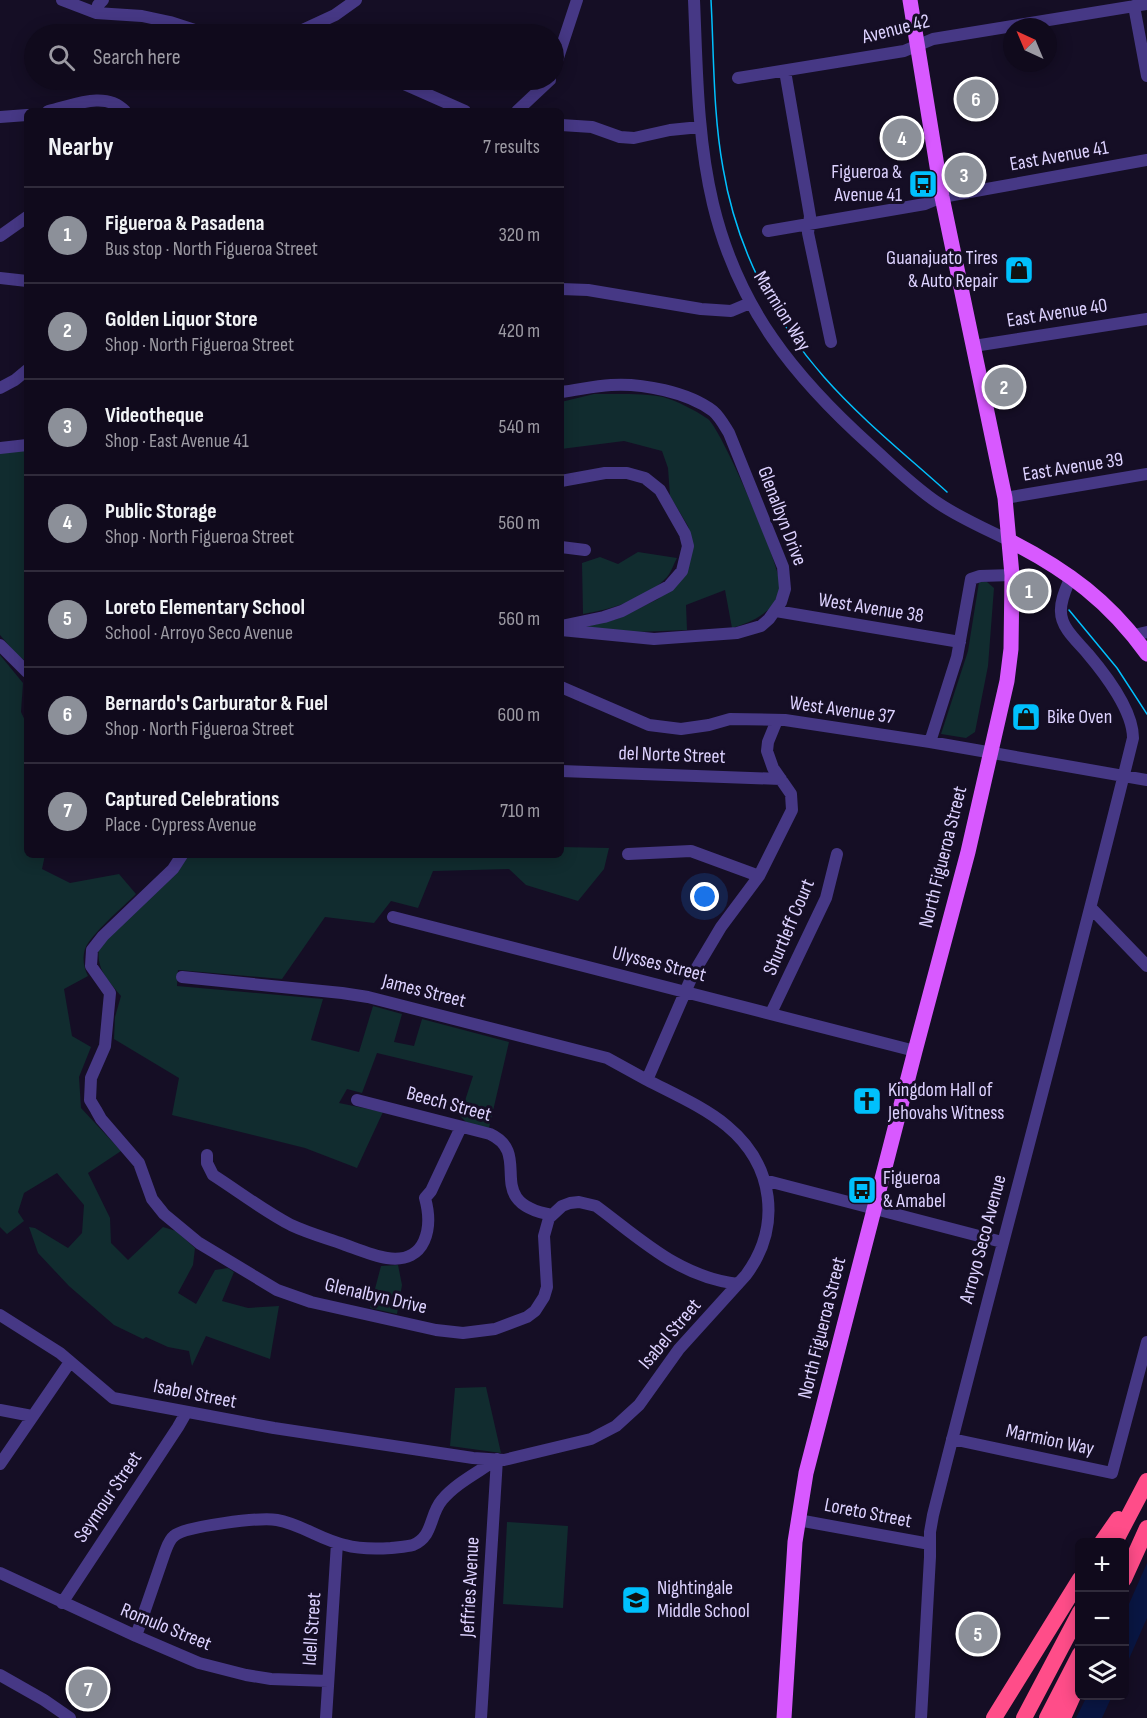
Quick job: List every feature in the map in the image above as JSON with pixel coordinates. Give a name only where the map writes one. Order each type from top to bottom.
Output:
[{"type":"highway","points":[[1117,1538],[1147,1481]]},
{"type":"highway","points":[[1104,1538],[1111,1527],[1138,1499]]},
{"type":"highway","points":[[1129,1558],[1147,1522]]},
{"type":"highway","points":[[1129,1569],[1147,1528]]},
{"type":"highway","points":[[994,1718],[1075,1586]]},
{"type":"highway","points":[[1024,1718],[1075,1621]]},
{"type":"highway","points":[[1047,1718],[1075,1664]]},
{"type":"highway","points":[[1063,1718],[1075,1691]]},
{"type":"main road","name":"North Figueroa Street","points":[[784,1718],[794,1551],[806,1473],[968,852],[1007,681],[1011,649],[1012,576],[1005,498],[942,197],[910,0]]},
{"type":"main road","points":[[1010,541],[1051,563],[1099,598],[1140,634],[1147,654]]},
{"type":"street","points":[[62,0],[96,13],[142,16],[176,24]]},
{"type":"street","points":[[96,13],[98,5],[103,0]]},
{"type":"street","points":[[316,24],[335,15],[356,0]]},
{"type":"street","points":[[564,40],[577,0]]},
{"type":"street","name":"Marmion Way","points":[[694,0],[700,127],[709,188],[720,232],[750,303],[791,365],[842,420],[913,484],[939,503],[1010,541]]},
{"type":"street","name":"Avenue 42","points":[[738,78],[904,51],[933,39],[1147,4]]},
{"type":"street","points":[[1134,6],[1147,76]]},
{"type":"street","points":[[785,71],[810,216],[808,233],[831,342]]},
{"type":"street","points":[[418,90],[458,108]]},
{"type":"street","points":[[520,108],[539,90]]},
{"type":"street","points":[[63,108],[102,100],[117,104],[122,108]]},
{"type":"street","points":[[0,112],[6,117],[24,115]]},
{"type":"street","points":[[564,125],[585,125],[625,138],[700,127]]},
{"type":"street","name":"East Avenue 41","points":[[768,231],[925,204],[942,197],[1147,160]]},
{"type":"street","points":[[0,236],[24,219]]},
{"type":"street","points":[[0,278],[24,281]]},
{"type":"street","points":[[564,290],[588,290],[701,309],[732,310],[750,303]]},
{"type":"street","name":"East Avenue 40","points":[[974,346],[1147,319]]},
{"type":"street","points":[[0,388],[24,372]]},
{"type":"street","name":"Glenalbyn Drive","points":[[564,392],[612,385],[651,387],[693,401],[711,410],[720,419],[729,434],[783,567],[785,589],[776,611]]},
{"type":"street","points":[[0,448],[24,445]]},
{"type":"street","points":[[564,480],[604,473],[627,473],[645,478],[660,490],[685,534],[688,546],[682,571],[669,586],[622,611],[564,627]]},
{"type":"street","name":"East Avenue 39","points":[[1005,498],[1147,474]]},
{"type":"street","points":[[564,548],[585,550]]},
{"type":"street","points":[[930,742],[960,642],[971,579],[980,576],[1012,576]]},
{"type":"street","points":[[1071,576],[1061,603],[1060,613],[1063,623],[1095,662],[1130,719],[1133,738],[1124,777],[1147,780]]},
{"type":"street","points":[[564,628],[654,639],[737,633],[761,626],[776,611]]},
{"type":"street","name":"West Avenue 38","points":[[776,611],[960,642]]},
{"type":"street","points":[[0,645],[24,669]]},
{"type":"street","name":"West Avenue 37","points":[[564,688],[649,725],[681,729],[730,719],[777,720],[930,742],[1124,777]]},
{"type":"street","points":[[647,1080],[685,991],[711,942],[759,876],[792,810],[791,794],[769,760],[767,751],[768,742],[777,720]]},
{"type":"street","name":"del Norte Street","points":[[564,771],[781,779]]},
{"type":"street","name":"Arroyo Seco Avenue","points":[[921,1718],[933,1515],[1124,777]]},
{"type":"street","points":[[628,855],[691,851],[759,876]]},
{"type":"street","name":"Shurtleff Court","points":[[771,1013],[826,898],[837,854]]},
{"type":"street","name":"Glenalbyn Drive","points":[[180,858],[173,868],[103,936],[92,950],[91,966],[110,993],[105,1046],[91,1078],[90,1100],[101,1119],[134,1156],[152,1199],[164,1214],[200,1243],[277,1290],[310,1302],[436,1330],[463,1333],[495,1329],[527,1317],[535,1311],[547,1287],[544,1236],[545,1227],[552,1215]]},
{"type":"street","points":[[1091,908],[1147,966]]},
{"type":"street","name":"Ulysses Street","points":[[393,917],[915,1051]]},
{"type":"street","name":"James Street","points":[[182,977],[368,997],[607,1058],[647,1080]]},
{"type":"street","name":"Isabel Street","points":[[0,1316],[60,1353],[113,1398],[274,1428],[473,1458],[504,1460],[591,1439],[616,1426],[639,1405],[679,1349],[754,1264],[766,1237],[769,1209],[764,1180],[749,1150],[727,1126],[713,1116],[647,1080]]},
{"type":"street","name":"Beech Street","points":[[357,1100],[490,1134],[500,1139],[507,1146],[511,1182],[520,1203],[527,1208],[552,1215]]},
{"type":"street","points":[[207,1155],[207,1163],[213,1174],[290,1224],[382,1257],[398,1259],[412,1254],[424,1241],[430,1225],[425,1198],[431,1191],[461,1127]]},
{"type":"street","points":[[764,1180],[1002,1242]]},
{"type":"street","points":[[552,1215],[568,1204],[588,1203],[596,1206],[672,1262],[688,1271],[720,1282],[738,1284]]},
{"type":"street","name":"Marmion Way","points":[[952,1439],[1112,1473],[1147,1342]]},
{"type":"street","points":[[0,1464],[70,1362]]},
{"type":"street","points":[[0,1410],[32,1416]]},
{"type":"street","name":"Seymour Street","points":[[62,1603],[186,1413]]},
{"type":"street","points":[[136,1636],[169,1542],[174,1535],[183,1531],[263,1518],[300,1526],[337,1543],[359,1547],[384,1548],[414,1544],[427,1534],[441,1500],[497,1459]]},
{"type":"street","name":"Jeffries Avenue","points":[[481,1718],[497,1459]]},
{"type":"street","name":"Loreto Street","points":[[798,1520],[930,1544]]},
{"type":"street","name":"Idell Street","points":[[326,1718],[337,1543]]},
{"type":"street","name":"Romulo Street","points":[[0,1573],[176,1654],[222,1670],[271,1679],[328,1681]]},
{"type":"street","points":[[0,1675],[70,1718]]},
{"type":"green space","points":[[594,394],[656,396],[686,406],[708,419],[737,472],[778,574],[780,586],[778,595],[769,609],[755,619],[732,628],[725,590],[686,605],[687,630],[636,632],[584,627],[617,619],[658,599],[677,583],[693,546],[688,526],[670,496],[668,468],[662,451],[624,441],[564,449],[564,401]]},
{"type":"green space","points":[[24,449],[24,660],[0,635],[0,453]]},
{"type":"green space","points":[[638,552],[677,558],[667,577],[648,593],[616,606],[583,614],[582,563],[600,557],[618,564]]},
{"type":"green space","points":[[979,582],[987,582],[994,588],[988,666],[975,732],[966,738],[941,734],[968,651]]},
{"type":"green space","points":[[0,655],[23,683],[21,712],[24,718],[24,858],[44,858],[42,869],[70,883],[119,874],[136,894],[88,943],[84,960],[88,976],[64,989],[72,1036],[91,1047],[79,1077],[81,1108],[121,1151],[88,1173],[110,1218],[111,1243],[128,1260],[163,1227],[176,1231],[195,1248],[193,1265],[178,1293],[196,1304],[215,1270],[228,1268],[234,1272],[222,1301],[248,1308],[279,1306],[270,1359],[206,1336],[192,1366],[189,1351],[168,1347],[146,1337],[143,1339],[114,1325],[69,1286],[38,1253],[29,1227],[35,1228],[68,1248],[82,1233],[84,1205],[57,1173],[24,1193],[18,1212],[24,1221],[7,1234],[0,1227]]},
{"type":"green space","points":[[564,847],[609,848],[604,869],[578,901],[526,885],[509,869],[433,871],[418,908],[391,901],[374,923],[325,917],[282,979],[178,970],[177,986],[323,999],[311,1040],[359,1052],[373,1006],[402,1014],[394,1042],[414,1046],[422,1019],[509,1042],[489,1128],[468,1124],[460,1116],[473,1076],[377,1053],[362,1093],[347,1089],[339,1103],[383,1112],[357,1168],[305,1148],[172,1115],[179,1078],[114,1039],[115,1017],[121,996],[101,968],[99,947],[181,858],[564,858]]},
{"type":"green space","points":[[398,1265],[402,1285],[397,1314],[370,1308],[381,1266]]},
{"type":"green space","points":[[486,1387],[501,1453],[450,1446],[455,1388]]},
{"type":"green space","points":[[507,1522],[568,1526],[563,1608],[503,1604]]},
{"type":"water","points":[[1147,1563],[1147,1618],[1129,1659],[1129,1646],[1129,1604]]},
{"type":"water","points":[[1085,1700],[1110,1700],[1102,1718],[1076,1718]]},
{"type":"tram line","points":[[711,0],[716,105],[723,168],[737,225],[759,280],[788,330],[824,377],[868,422],[947,492]]},
{"type":"tram line","points":[[1069,610],[1117,668],[1147,714]]},
{"type":"place","name":"Bernardo's Carburator & Fuel","points":[[976,99]]},
{"type":"place","name":"Public Storage","points":[[902,138]]},
{"type":"place","name":"Videotheque","points":[[964,175]]},
{"type":"place","name":"Figueroa & Avenue 41","points":[[923,184]]},
{"type":"place","name":"Guanajuato Tires & Auto Repair","points":[[1019,270]]},
{"type":"place","name":"Golden Liquor Store","points":[[1004,387]]},
{"type":"place","name":"Figueroa & Pasadena","points":[[1029,591]]},
{"type":"place","name":"Bike Oven","points":[[1026,717]]},
{"type":"place","name":"Kingdom Hall of Jehovahs Witness","points":[[867,1101]]},
{"type":"place","name":"Figueroa & Amabel","points":[[862,1190]]},
{"type":"place","name":"Nightingale Middle School","points":[[636,1600]]},
{"type":"place","name":"Loreto Elementary School","points":[[978,1634]]},
{"type":"place","name":"Captured Celebrations","points":[[88,1689]]}]
